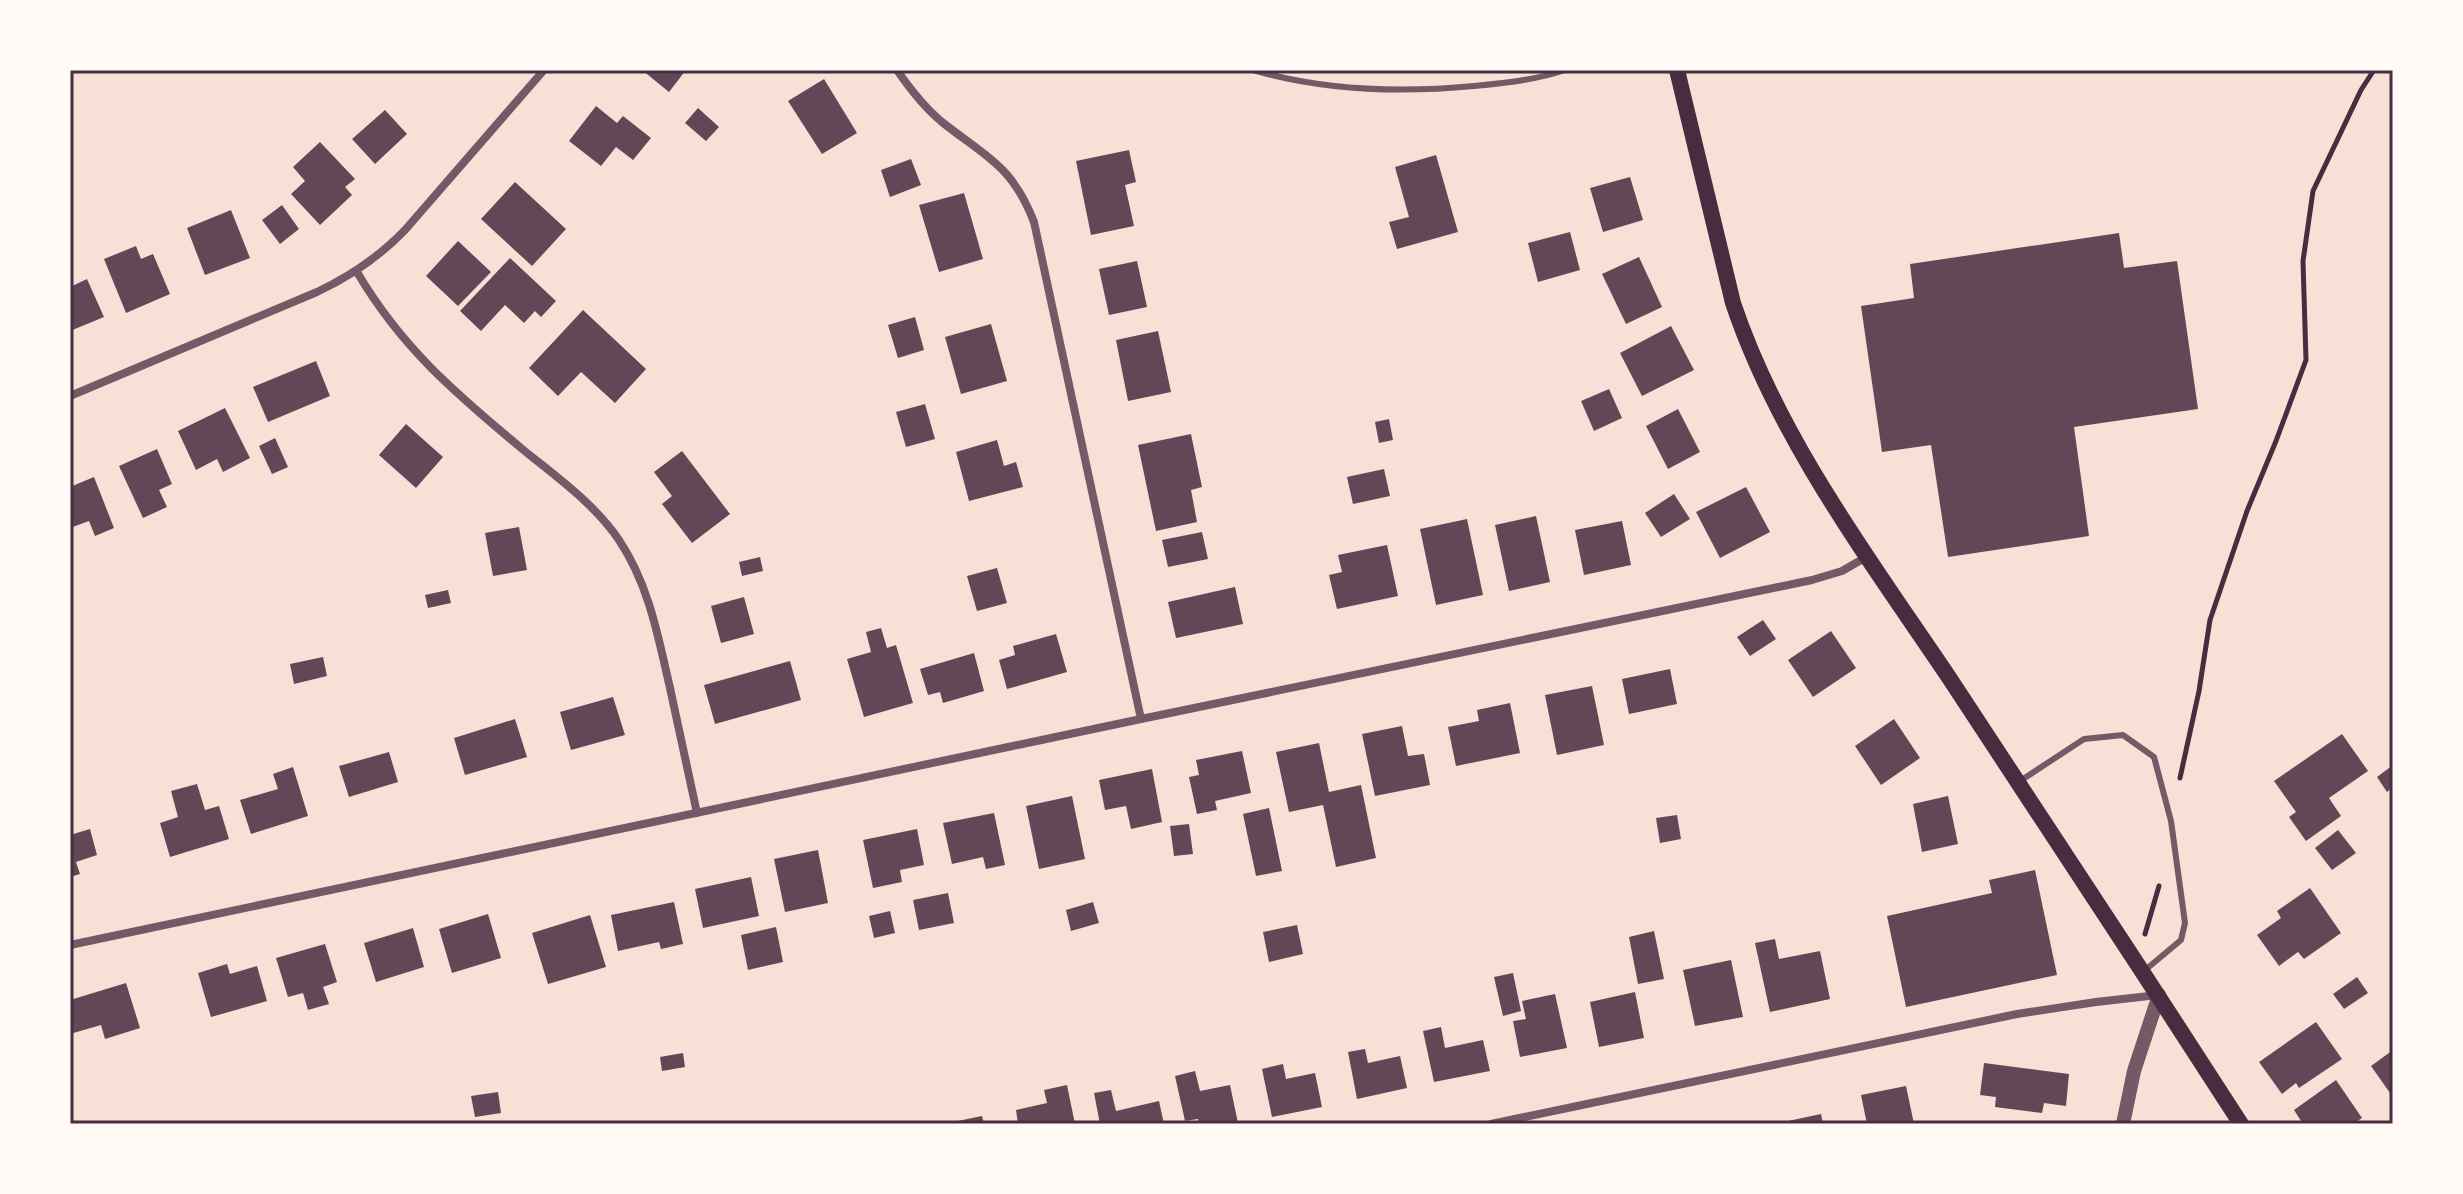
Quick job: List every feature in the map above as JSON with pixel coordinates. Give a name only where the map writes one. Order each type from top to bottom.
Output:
[{"type":"main road","points":[[1677,70],[1724,269],[1744,333],[1782,415],[1869,556],[2241,1124]]},
{"type":"street","points":[[70,396],[317,292],[357,272],[405,230],[544,70]]},
{"type":"street","points":[[897,70],[928,109],[997,162],[1010,176],[1034,222],[1141,719]]},
{"type":"street","points":[[357,272],[385,317],[420,359],[463,400],[582,499],[623,546],[639,576],[654,619],[697,813]]},
{"type":"street","points":[[70,945],[1812,580],[1842,571],[1869,556]]},
{"type":"street","points":[[1491,1124],[2017,1014],[2159,995],[2134,1071],[2123,1124]]},
{"type":"lane","points":[[1253,70],[1324,85],[1394,90],[1498,84],[1565,70]]},
{"type":"lane","points":[[2018,782],[2084,739],[2123,735],[2154,757],[2171,821],[2185,923],[2181,940],[2140,966]]},
{"type":"path","points":[[2171,821],[2199,691],[2210,620],[2247,511],[2306,360],[2303,261],[2313,191],[2361,90],[2374,70]]},
{"type":"path","points":[[2140,966],[2159,886]]},
{"type":"building","points":[[642,70],[686,70],[669,92]]},
{"type":"building","points":[[824,79],[857,133],[822,154],[788,101]]},
{"type":"building","points":[[596,106],[617,123],[623,116],[651,138],[633,160],[616,147],[601,166],[569,141]]},
{"type":"building","points":[[698,108],[719,127],[706,141],[685,123]]},
{"type":"building","points":[[385,110],[407,134],[375,164],[352,139]]},
{"type":"building","points":[[320,142],[355,179],[345,187],[352,195],[320,225],[291,194],[305,181],[293,167]]},
{"type":"building","points":[[1129,150],[1136,182],[1125,185],[1134,226],[1091,235],[1076,161]]},
{"type":"building","points":[[1436,155],[1458,232],[1397,249],[1389,222],[1409,217],[1395,167]]},
{"type":"building","points":[[911,159],[921,185],[890,197],[881,170]]},
{"type":"building","points":[[1630,177],[1643,220],[1603,232],[1590,188]]},
{"type":"building","points":[[515,182],[566,229],[532,266],[481,219]]},
{"type":"building","points":[[964,193],[983,259],[939,272],[919,205]]},
{"type":"building","points":[[282,205],[299,229],[280,244],[262,220]]},
{"type":"building","points":[[231,210],[250,258],[205,275],[187,228]]},
{"type":"building","points":[[1570,232],[1580,270],[1538,282],[1528,243]]},
{"type":"building","points":[[2119,233],[2124,268],[2177,261],[2198,409],[2074,427],[2089,536],[1948,557],[1931,445],[1882,452],[1861,306],[1914,298],[1910,264]]},
{"type":"building","points":[[458,241],[491,272],[458,306],[426,276]]},
{"type":"building","points":[[136,246],[141,259],[153,254],[170,294],[126,313],[104,259]]},
{"type":"building","points":[[1639,257],[1662,307],[1626,324],[1602,274]]},
{"type":"building","points":[[510,258],[556,301],[541,317],[535,311],[524,323],[505,305],[481,331],[460,311]]},
{"type":"building","points":[[1137,261],[1147,307],[1109,315],[1099,269]]},
{"type":"building","points":[[87,279],[104,317],[70,331],[70,287]]},
{"type":"building","points":[[583,310],[646,369],[615,403],[581,372],[558,396],[529,368]]},
{"type":"building","points":[[915,317],[924,350],[898,358],[888,325]]},
{"type":"building","points":[[991,324],[1007,381],[961,394],[945,337]]},
{"type":"building","points":[[1671,326],[1694,370],[1642,396],[1620,353]]},
{"type":"building","points":[[1158,331],[1171,392],[1128,401],[1116,340]]},
{"type":"building","points":[[316,361],[330,396],[268,422],[253,387]]},
{"type":"building","points":[[1609,389],[1622,418],[1594,431],[1581,401]]},
{"type":"building","points":[[925,404],[935,439],[906,447],[896,412]]},
{"type":"building","points":[[225,408],[250,458],[223,472],[217,459],[196,470],[178,431]]},
{"type":"building","points":[[1678,409],[1700,452],[1668,469],[1646,426]]},
{"type":"building","points":[[1389,419],[1393,440],[1379,443],[1375,422]]},
{"type":"building","points":[[406,424],[443,457],[416,488],[379,455]]},
{"type":"building","points":[[1191,434],[1202,487],[1191,490],[1197,522],[1156,531],[1138,445]]},
{"type":"building","points":[[275,438],[288,467],[272,474],[259,446]]},
{"type":"building","points":[[997,440],[1004,466],[1016,462],[1023,487],[969,501],[956,452]]},
{"type":"building","points":[[157,449],[172,484],[159,490],[167,507],[143,518],[119,466]]},
{"type":"building","points":[[682,451],[730,514],[692,543],[662,504],[672,496],[654,472]]},
{"type":"building","points":[[1384,469],[1390,496],[1353,504],[1347,477]]},
{"type":"building","points":[[94,477],[114,528],[95,536],[89,521],[70,528],[70,487]]},
{"type":"building","points":[[1746,487],[1770,532],[1720,558],[1696,512]]},
{"type":"building","points":[[1674,494],[1690,519],[1661,537],[1645,513]]},
{"type":"building","points":[[1536,516],[1550,582],[1509,591],[1495,525]]},
{"type":"building","points":[[1467,519],[1483,595],[1436,605],[1420,529]]},
{"type":"building","points":[[1622,521],[1631,565],[1584,575],[1575,530]]},
{"type":"building","points":[[519,527],[527,570],[493,576],[485,533]]},
{"type":"building","points":[[1202,532],[1208,559],[1168,567],[1162,540]]},
{"type":"building","points":[[1387,545],[1398,596],[1337,609],[1329,575],[1342,572],[1338,555]]},
{"type":"building","points":[[760,557],[763,571],[742,576],[739,562]]},
{"type":"building","points":[[997,568],[1007,603],[977,611],[967,576]]},
{"type":"building","points":[[1235,587],[1243,624],[1176,638],[1168,602]]},
{"type":"building","points":[[448,590],[451,603],[428,608],[425,595]]},
{"type":"building","points":[[744,597],[754,634],[721,643],[711,606]]},
{"type":"building","points":[[1763,620],[1776,639],[1750,656],[1737,637]]},
{"type":"building","points":[[881,628],[887,648],[896,645],[913,703],[864,717],[847,659],[871,652],[866,632]]},
{"type":"building","points":[[1831,631],[1856,668],[1813,697],[1788,660]]},
{"type":"building","points":[[1056,634],[1067,672],[1007,689],[999,660],[1015,655],[1013,646]]},
{"type":"building","points":[[974,653],[984,691],[943,703],[940,692],[928,695],[920,669]]},
{"type":"building","points":[[323,657],[327,676],[294,684],[290,664]]},
{"type":"building","points":[[790,661],[801,700],[715,724],[704,685]]},
{"type":"building","points":[[1670,669],[1677,704],[1629,714],[1622,679]]},
{"type":"building","points":[[1592,686],[1604,745],[1557,755],[1545,695]]},
{"type":"building","points":[[613,697],[625,735],[571,750],[560,712]]},
{"type":"building","points":[[1510,703],[1520,753],[1456,766],[1448,727],[1479,721],[1477,710]]},
{"type":"building","points":[[515,719],[527,757],[465,775],[454,738]]},
{"type":"building","points":[[1894,719],[1920,758],[1881,785],[1855,746]]},
{"type":"building","points":[[1402,726],[1408,756],[1424,754],[1430,785],[1375,796],[1362,734]]},
{"type":"building","points":[[2342,734],[2368,771],[2329,798],[2341,816],[2306,841],[2289,817],[2296,812],[2274,781]]},
{"type":"building","points":[[1319,743],[1329,792],[1361,785],[1376,858],[1336,867],[1323,805],[1289,812],[1276,752]]},
{"type":"building","points":[[1242,751],[1251,793],[1215,801],[1217,810],[1197,814],[1189,777],[1199,775],[1196,760]]},
{"type":"building","points":[[389,752],[398,782],[349,797],[339,766]]},
{"type":"building","points":[[2393,765],[2393,787],[2387,792],[2377,777]]},
{"type":"building","points":[[293,767],[308,816],[251,834],[240,800],[278,789],[273,774]]},
{"type":"building","points":[[1152,769],[1162,822],[1131,829],[1126,806],[1105,810],[1099,780]]},
{"type":"building","points":[[197,784],[205,810],[219,806],[229,839],[170,857],[160,823],[178,817],[171,791]]},
{"type":"building","points":[[1072,796],[1085,859],[1039,869],[1026,806]]},
{"type":"building","points":[[1948,796],[1958,844],[1922,852],[1913,804]]},
{"type":"building","points":[[1269,808],[1282,871],[1256,876],[1243,814]]},
{"type":"building","points":[[994,813],[1005,865],[986,869],[983,857],[952,864],[943,823]]},
{"type":"building","points":[[1677,815],[1681,839],[1660,843],[1656,818]]},
{"type":"building","points":[[1189,824],[1193,854],[1174,856],[1170,826]]},
{"type":"building","points":[[90,829],[97,855],[76,862],[80,874],[70,877],[70,835]]},
{"type":"building","points":[[917,829],[924,865],[900,870],[902,882],[873,888],[863,840]]},
{"type":"building","points":[[2338,830],[2356,853],[2332,870],[2315,848]]},
{"type":"building","points":[[818,850],[828,903],[785,912],[774,859]]},
{"type":"building","points":[[2035,870],[2057,975],[1906,1007],[1887,916],[1992,893],[1989,880]]},
{"type":"building","points":[[751,877],[759,916],[703,928],[695,889]]},
{"type":"building","points":[[2310,888],[2341,933],[2304,959],[2298,952],[2279,966],[2257,935],[2281,918],[2277,911]]},
{"type":"building","points":[[948,893],[954,923],[919,930],[913,900]]},
{"type":"building","points":[[674,902],[683,944],[661,949],[659,942],[618,951],[611,915]]},
{"type":"building","points":[[1093,902],[1099,923],[1071,931],[1066,910]]},
{"type":"building","points":[[890,911],[895,933],[874,938],[869,916]]},
{"type":"building","points":[[488,914],[501,958],[452,973],[439,929]]},
{"type":"building","points":[[590,915],[606,967],[548,984],[532,933]]},
{"type":"building","points":[[1297,925],[1303,954],[1269,962],[1263,932]]},
{"type":"building","points":[[776,927],[783,962],[748,970],[741,935]]},
{"type":"building","points":[[413,928],[424,967],[376,982],[364,943]]},
{"type":"building","points":[[1654,931],[1664,979],[1638,984],[1629,937]]},
{"type":"building","points":[[1775,939],[1779,959],[1820,951],[1830,999],[1770,1012],[1755,943]]},
{"type":"building","points":[[325,944],[337,982],[323,987],[329,1004],[308,1010],[303,993],[288,997],[276,958]]},
{"type":"building","points":[[1731,960],[1743,1017],[1695,1026],[1683,970]]},
{"type":"building","points":[[227,964],[230,974],[257,966],[267,1001],[211,1017],[198,973]]},
{"type":"building","points":[[1513,973],[1521,1011],[1503,1016],[1494,977]]},
{"type":"building","points":[[2357,977],[2368,993],[2344,1009],[2333,994]]},
{"type":"building","points":[[126,983],[140,1028],[105,1039],[101,1025],[70,1034],[70,1000]]},
{"type":"building","points":[[1635,992],[1644,1038],[1599,1047],[1590,1002]]},
{"type":"building","points":[[1555,994],[1567,1048],[1520,1057],[1513,1021],[1526,1019],[1522,1001]]},
{"type":"building","points":[[2316,1022],[2342,1059],[2299,1088],[2296,1083],[2282,1094],[2259,1062]]},
{"type":"building","points":[[1441,1027],[1445,1048],[1483,1040],[1490,1071],[1434,1082],[1423,1031]]},
{"type":"building","points":[[1365,1049],[1368,1063],[1400,1056],[1407,1088],[1357,1099],[1348,1052]]},
{"type":"building","points":[[2393,1050],[2393,1091],[2390,1093],[2371,1066]]},
{"type":"building","points":[[683,1053],[685,1067],[662,1071],[660,1057]]},
{"type":"building","points":[[1984,1063],[2069,1074],[2066,1106],[2044,1103],[2042,1113],[1995,1107],[1996,1097],[1980,1095]]},
{"type":"building","points":[[1283,1064],[1286,1079],[1315,1073],[1322,1107],[1272,1117],[1262,1069]]},
{"type":"building","points":[[1195,1071],[1200,1091],[1230,1085],[1238,1123],[1199,1124],[1198,1119],[1185,1121],[1175,1076]]},
{"type":"building","points":[[2336,1080],[2362,1118],[2353,1124],[2303,1124],[2294,1110]]},
{"type":"building","points":[[1067,1085],[1075,1124],[1018,1124],[1016,1110],[1047,1103],[1044,1090]]},
{"type":"building","points":[[1906,1086],[1914,1124],[1867,1124],[1861,1095]]},
{"type":"building","points":[[1111,1090],[1116,1111],[1159,1101],[1164,1124],[1100,1124],[1094,1093]]},
{"type":"building","points":[[498,1092],[501,1113],[475,1117],[471,1096]]},
{"type":"building","points":[[1821,1114],[1823,1124],[1788,1124],[1788,1121]]},
{"type":"building","points":[[982,1116],[984,1124],[948,1124],[948,1123]]}]
